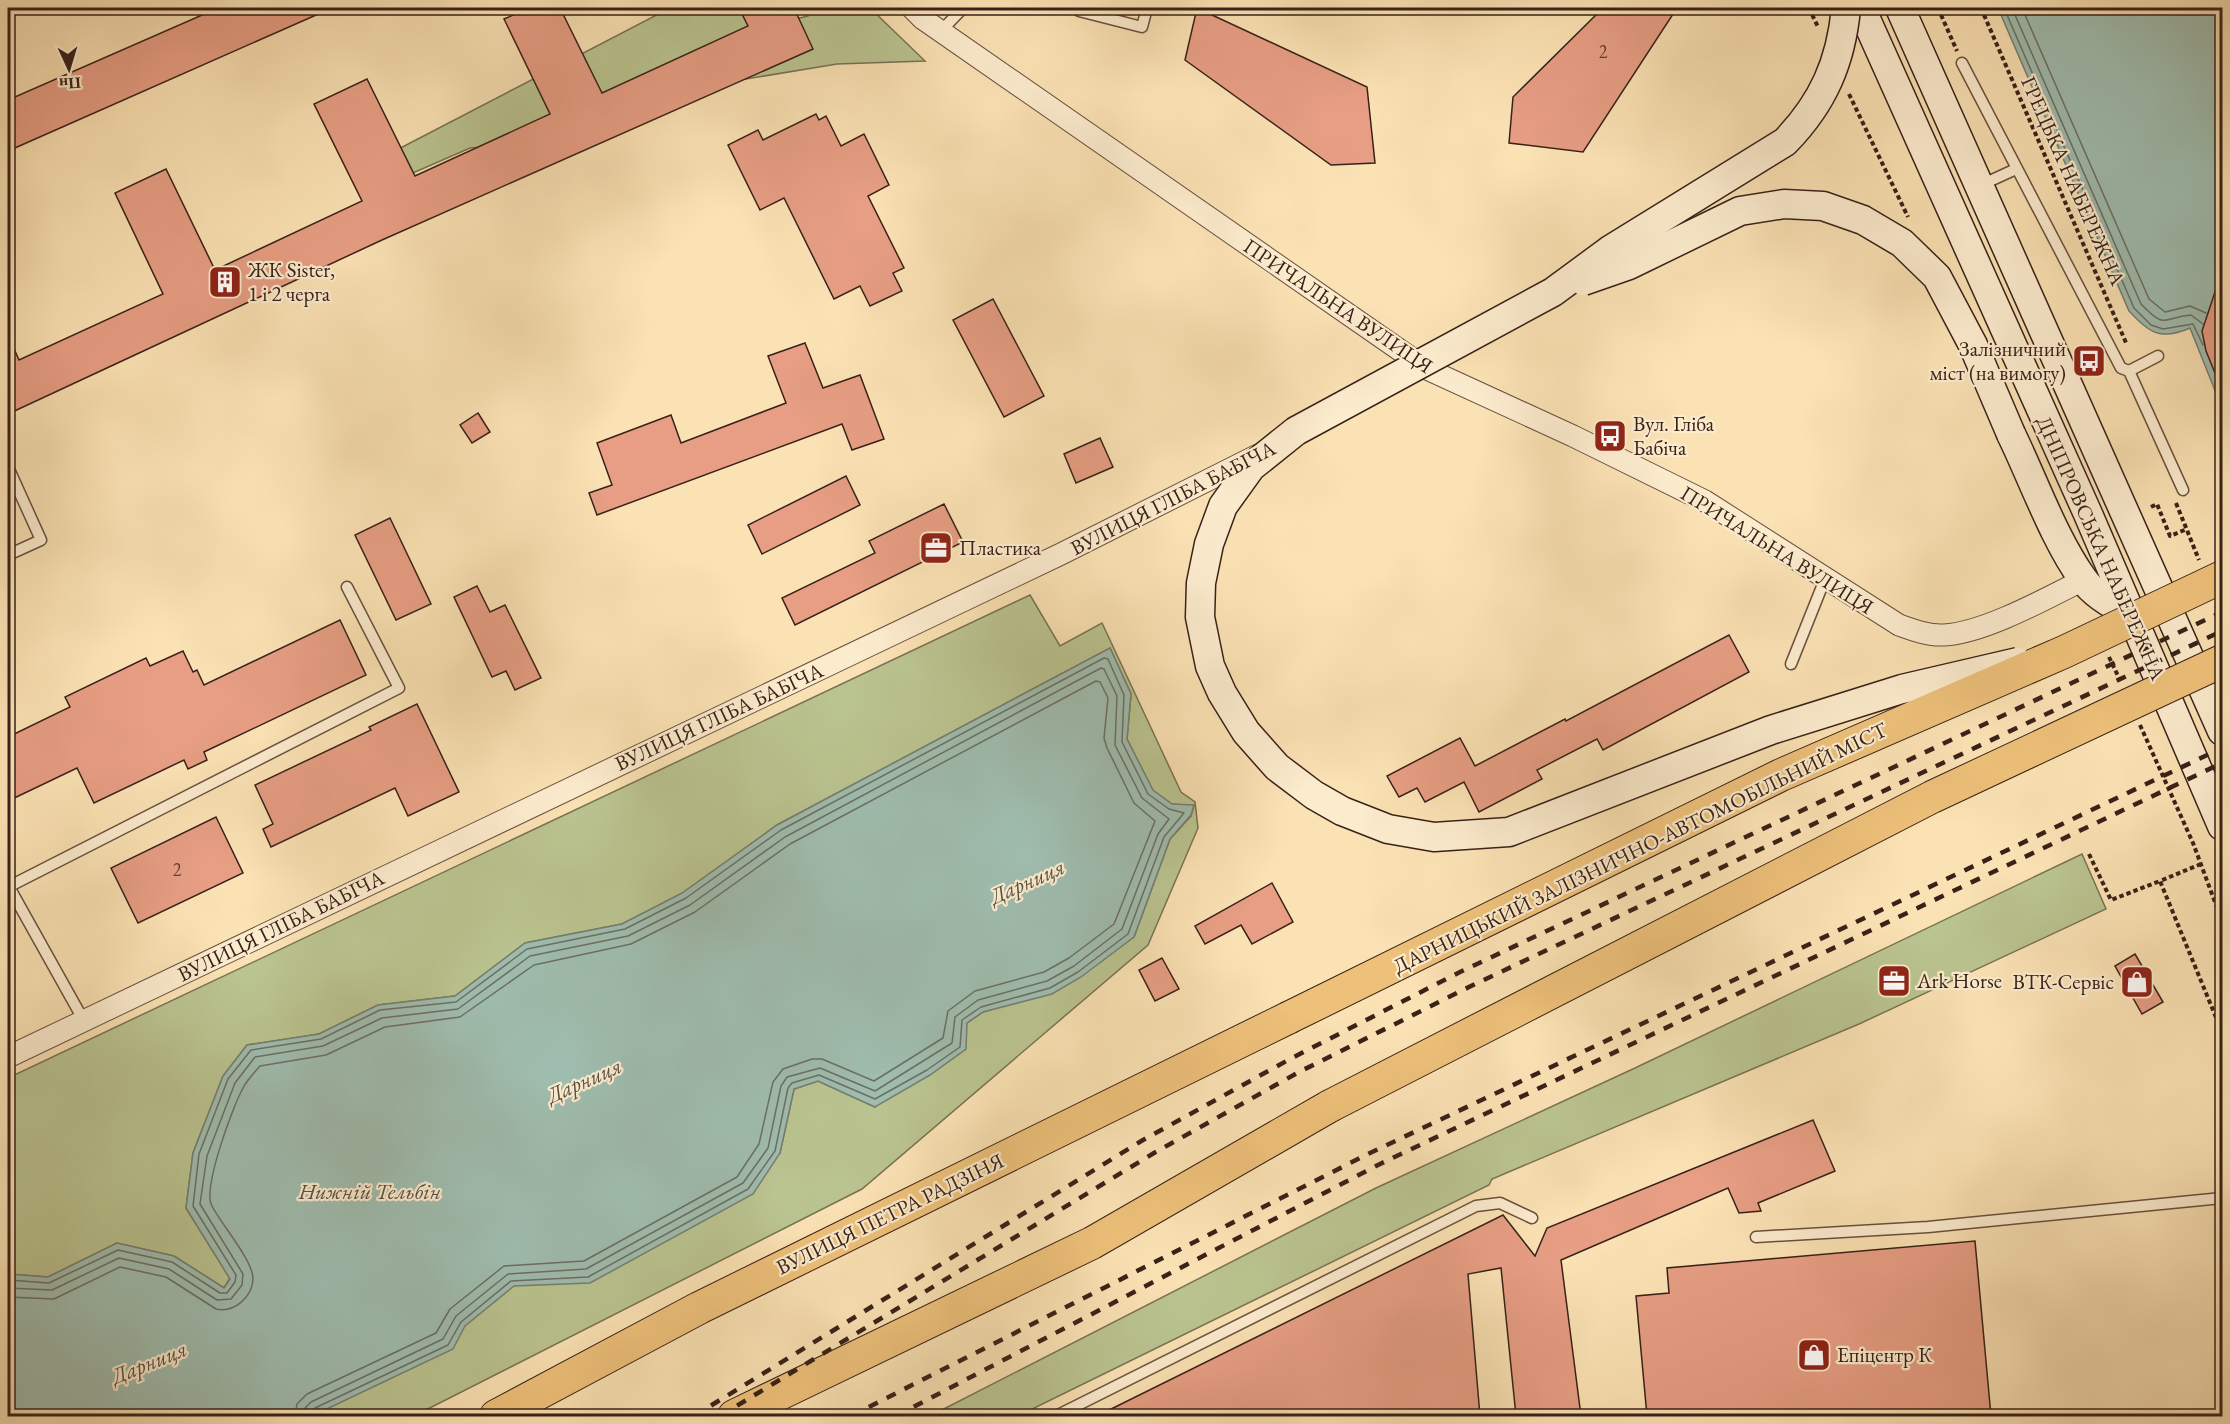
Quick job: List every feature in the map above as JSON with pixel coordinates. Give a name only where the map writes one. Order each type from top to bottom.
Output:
[{"type":"main road","points":[[1846,8],[1840,49],[1827,87],[1807,120],[1785,142],[1610,250],[1553,292],[1296,431],[1251,467],[1223,506],[1209,544],[1201,583],[1200,617],[1210,666],[1245,732],[1277,767],[1314,795],[1342,811],[1388,829],[1434,837],[1509,832],[1771,730],[1902,689],[2064,652]]},
{"type":"main road","name":"ДНІПРОВСЬКА НАБЕРЕЖНА","points":[[1861,8],[2223,826]]},
{"type":"main road","name":"ДНІПРОВСЬКА НАБЕРЕЖНА","points":[[1900,8],[2223,731]]},
{"type":"main road","points":[[1553,292],[1629,264],[1740,211],[1784,204],[1823,206],[1863,220],[1902,243],[1936,277],[1973,345],[2066,550],[2083,580],[2116,608],[2131,614]]},
{"type":"main road","name":"ДАРНИЦЬКИЙ ЗАЛІЗНИЧНО-АВТОМОБІЛЬНИЙ МІСТ","points":[[1288,1018],[1781,775],[2064,652],[2223,577]]},
{"type":"main road","points":[[734,1416],[1092,1243],[1330,1106],[1932,797],[2223,661]]},
{"type":"main road","name":"ВУЛИЦЯ ПЕТРА РАДЗІНЯ","points":[[496,1416],[699,1308],[1288,1018]]},
{"type":"street","name":"ПРИЧАЛЬНА ВУЛИЦЯ","points":[[912,8],[941,31],[1427,369],[1573,436],[1705,501],[1899,625],[1924,633],[1945,635],[2016,612],[2083,580]]},
{"type":"street","name":"ВУЛИЦЯ ГЛІБА БАБІЧА","points":[[8,1057],[1061,554],[1427,369]]},
{"type":"lane","points":[[941,31],[963,8]]},
{"type":"lane","points":[[1076,8],[1079,11],[1142,27],[1147,8]]},
{"type":"lane","points":[[1962,63],[2016,170],[2125,370],[2183,490]]},
{"type":"lane","points":[[1981,185],[2016,170]]},
{"type":"lane","points":[[2125,370],[2158,356]]},
{"type":"lane","points":[[8,467],[41,540],[8,555]]},
{"type":"lane","points":[[1791,664],[1825,579]]},
{"type":"lane","points":[[84,1021],[8,886],[399,688],[347,586]]},
{"type":"lane","points":[[1756,1237],[1928,1227],[2223,1198]]},
{"type":"lane","points":[[1056,1416],[1476,1206],[1500,1203],[1532,1218]]},
{"type":"path","points":[[1809,8],[1819,29]]},
{"type":"path","points":[[1938,8],[1962,63]]},
{"type":"path","name":"ГРЕЦЬКА НАБЕРЕЖНА","points":[[1981,8],[2128,342],[2125,370]]},
{"type":"path","points":[[1844,83],[1913,228]]},
{"type":"path","points":[[2151,507],[2157,504],[2170,536],[2187,529]]},
{"type":"path","points":[[2107,651],[2121,683]]},
{"type":"path","points":[[2136,715],[2201,864],[2223,921]]},
{"type":"path","points":[[2089,854],[2111,900],[2201,864]]},
{"type":"path","points":[[2160,881],[2223,1032]]},
{"type":"green space","points":[[670,8],[748,8],[770,25],[808,16],[811,8],[870,8],[925,61],[837,64],[740,80],[509,145],[470,148],[406,176],[362,168]]},
{"type":"green space","points":[[1030,595],[1060,646],[1102,623],[1181,792],[1195,802],[1198,828],[1148,945],[862,1189],[414,1416],[279,1416],[293,1332],[780,1153],[794,1089],[818,1081],[875,1107],[967,1023],[983,1012],[1013,1003],[1134,937],[1170,839],[1191,816],[1194,806],[1172,804],[1153,791],[1127,739],[1131,694],[1110,648],[777,825],[682,894],[622,924],[525,943],[455,996],[378,1005],[319,1034],[247,1045],[223,1076],[193,1153],[186,1208],[230,1278],[224,1288],[174,1256],[117,1243],[48,1277],[8,1274],[8,1078]]},
{"type":"green space","points":[[2082,854],[2106,909],[1859,1024],[1492,1179],[1489,1185],[1018,1416],[930,1416],[1376,1188],[1635,1068]]},
{"type":"water","points":[[1998,8],[2222,8],[2222,408],[2190,328],[2171,334],[2156,333],[2143,325],[2129,311]]},
{"type":"water","name":"Нижній Тельбін","points":[[1110,648],[1131,694],[1127,739],[1153,790],[1172,804],[1194,805],[1191,815],[1170,839],[1134,937],[1081,977],[1052,994],[983,1012],[967,1023],[966,1049],[930,1075],[875,1107],[818,1081],[794,1089],[780,1153],[753,1194],[590,1283],[514,1286],[465,1326],[453,1349],[312,1416],[8,1416],[8,1274],[48,1277],[117,1243],[174,1256],[224,1288],[230,1279],[186,1208],[193,1153],[223,1076],[247,1045],[319,1034],[378,1005],[455,996],[525,943],[622,924],[682,893],[777,825]]},
{"type":"building","points":[[218,8],[332,8],[8,151],[8,100]]},
{"type":"building","points":[[530,8],[560,8],[602,93],[748,26],[739,8],[794,8],[813,49],[382,240],[8,414],[8,335],[19,360],[163,294],[115,193],[166,169],[215,270],[362,201],[314,104],[367,79],[415,176],[550,114],[504,19]]},
{"type":"building","points":[[1197,8],[1367,87],[1375,163],[1331,165],[1185,60]]},
{"type":"building","points":[[1603,8],[1677,8],[1583,152],[1509,143],[1513,97]]},
{"type":"building","points":[[816,114],[819,120],[826,116],[841,146],[864,134],[889,185],[868,196],[904,268],[893,273],[902,291],[870,306],[860,286],[834,299],[784,198],[760,210],[728,145],[758,130],[763,140]]},
{"type":"building","points":[[2219,280],[2223,280],[2222,390],[2206,351],[2202,331]]},
{"type":"building","points":[[993,299],[1044,396],[1004,417],[953,320]]},
{"type":"building","points":[[805,343],[823,388],[860,375],[884,439],[852,450],[842,424],[597,515],[589,493],[612,485],[597,443],[671,415],[681,443],[786,403],[768,356]]},
{"type":"building","points":[[478,413],[490,432],[472,443],[460,425]]},
{"type":"building","points":[[1100,438],[1113,467],[1076,483],[1064,454]]},
{"type":"building","points":[[846,476],[860,505],[762,554],[748,525]]},
{"type":"building","points":[[944,504],[963,542],[795,625],[782,598],[875,553],[869,541]]},
{"type":"building","points":[[390,518],[431,604],[396,620],[355,535]]},
{"type":"building","points":[[477,586],[490,612],[505,605],[541,678],[515,690],[506,671],[492,677],[454,597]]},
{"type":"building","points":[[340,620],[366,675],[204,752],[207,760],[188,769],[184,760],[94,803],[77,768],[8,801],[8,737],[70,707],[65,697],[146,658],[150,666],[183,651],[193,672],[197,670],[204,685]]},
{"type":"building","points":[[1729,635],[1749,672],[1603,750],[1597,739],[1537,770],[1542,779],[1479,812],[1464,782],[1425,802],[1417,788],[1399,797],[1387,776],[1460,738],[1475,766]]},
{"type":"building","points":[[417,704],[459,792],[408,816],[395,788],[271,847],[263,829],[273,824],[255,785],[371,730],[369,727]]},
{"type":"building","points":[[216,817],[243,873],[138,923],[111,868]]},
{"type":"building","points":[[1272,883],[1293,922],[1252,944],[1241,925],[1205,944],[1195,926]]},
{"type":"building","points":[[2135,954],[2163,1002],[2142,1014],[2115,966]]},
{"type":"building","points":[[1162,958],[1179,989],[1155,1001],[1139,970]]},
{"type":"building","points":[[1813,1120],[1835,1171],[1758,1203],[1761,1211],[1739,1213],[1728,1188],[1561,1260],[1581,1416],[1516,1416],[1501,1268],[1468,1274],[1480,1416],[1097,1416],[1503,1215],[1535,1256],[1547,1228]]},
{"type":"building","name":"Епіцентр К","points":[[1975,1241],[1991,1416],[1684,1416],[1684,1414],[1647,1416],[1636,1296],[1669,1293],[1667,1268]]},
{"type":"railway","points":[[694,1416],[1143,1140],[1290,1059],[1460,972],[2222,612]]},
{"type":"railway","points":[[720,1416],[1154,1153],[1299,1072],[1471,986],[2222,631]]},
{"type":"railway","points":[[851,1416],[1368,1154],[2222,748]]},
{"type":"railway","points":[[896,1416],[1380,1164],[2222,763]]},
{"type":"place","name":"ЖК Sister, 1 і 2 черга","points":[[225,282]]},
{"type":"place","name":"Залізничний міст (на вимогу)","points":[[2089,361]]},
{"type":"place","name":"Вул. Гліба Бабіча","points":[[1610,436]]},
{"type":"place","name":"Пластика","points":[[936,548]]},
{"type":"place","name":"Ark Horse","points":[[1894,981]]},
{"type":"place","name":"ВТК-Сервіс","points":[[2137,982]]},
{"type":"place","name":"Епіцентр К","points":[[1814,1355]]},
{"type":"water label","name":"Дарниця","points":[[1027,881]]},
{"type":"water label","name":"Дарниця","points":[[584,1080]]},
{"type":"water label","name":"Дарниця","points":[[149,1362]]}]
